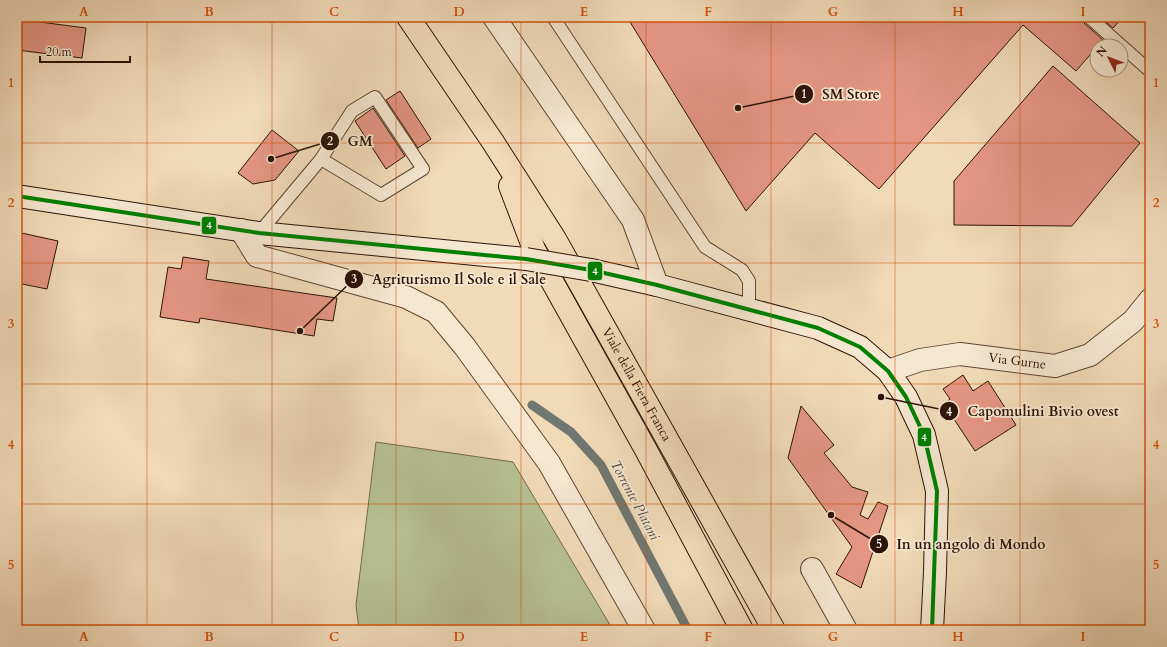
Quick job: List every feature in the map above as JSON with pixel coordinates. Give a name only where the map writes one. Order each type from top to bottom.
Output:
[{"type":"main road","name":"Viale della Fiera Franca","points":[[408,17],[493,142],[555,240],[774,630]]},
{"type":"main road","name":"Viale della Fiera Franca","points":[[493,142],[534,249],[646,450],[742,630]]},
{"type":"street","points":[[494,17],[633,220],[657,285]]},
{"type":"street","points":[[17,196],[250,232],[526,259],[591,270],[657,285],[818,328],[860,347],[888,371],[906,396],[924,435],[937,491],[932,630]]},
{"type":"street","points":[[250,232],[257,256],[406,297],[436,312],[466,347],[549,463],[644,630]]},
{"type":"street","name":"Via Gurne","points":[[888,371],[920,360],[960,354],[1055,366],[1090,355],[1133,321],[1150,300]]},
{"type":"street","points":[[812,569],[846,630]]},
{"type":"lane","points":[[552,17],[705,247],[742,270],[750,281],[749,310]]},
{"type":"lane","points":[[1089,17],[1150,71]]},
{"type":"lane","points":[[250,232],[321,159],[352,111],[375,97],[423,169],[381,195],[321,159]]},
{"type":"green space","points":[[376,442],[513,462],[613,630],[359,630],[356,605]]},
{"type":"building","points":[[627,17],[1082,17],[1084,23],[1101,38],[1089,38],[1089,56],[1076,71],[1023,25],[879,189],[815,133],[746,211]]},
{"type":"building","points":[[1100,17],[1123,17],[1113,28]]},
{"type":"building","points":[[17,19],[86,28],[82,58],[17,50]]},
{"type":"building","points":[[1053,66],[1140,143],[1072,226],[954,225],[954,181]]},
{"type":"building","points":[[400,91],[431,139],[418,148],[386,100]]},
{"type":"building","points":[[373,108],[405,156],[386,169],[355,121]]},
{"type":"building","points":[[272,130],[299,151],[275,180],[253,184],[238,173]]},
{"type":"building","points":[[17,232],[58,241],[47,289],[17,283]]},
{"type":"building","points":[[183,257],[209,261],[206,279],[337,298],[333,321],[317,319],[314,336],[200,318],[199,323],[160,317],[168,267],[181,269]]},
{"type":"building","points":[[963,375],[973,391],[988,381],[1016,425],[975,451],[944,404],[950,399],[943,389]]},
{"type":"building","points":[[801,406],[834,445],[824,453],[852,487],[868,492],[860,515],[868,519],[878,502],[888,506],[861,588],[836,574],[852,547],[788,458]]},
{"type":"waterway","name":"Torrente Platani","points":[[532,405],[571,432],[601,465],[688,630]]},
{"type":"transit line","name":"4","points":[[17,196],[259,233],[526,259],[591,270],[657,285],[818,328],[860,347],[888,371],[906,397],[924,435],[937,491],[932,630]]},
{"type":"place","name":"SM Store","points":[[738,108]]},
{"type":"place","name":"GM","points":[[271,159]]},
{"type":"place","name":"Agriturismo Il Sole e il Sale","points":[[300,331]]},
{"type":"place","name":"Capomulini Bivio ovest","points":[[881,397]]},
{"type":"place","name":"In un angolo di Mondo","points":[[831,515]]}]
